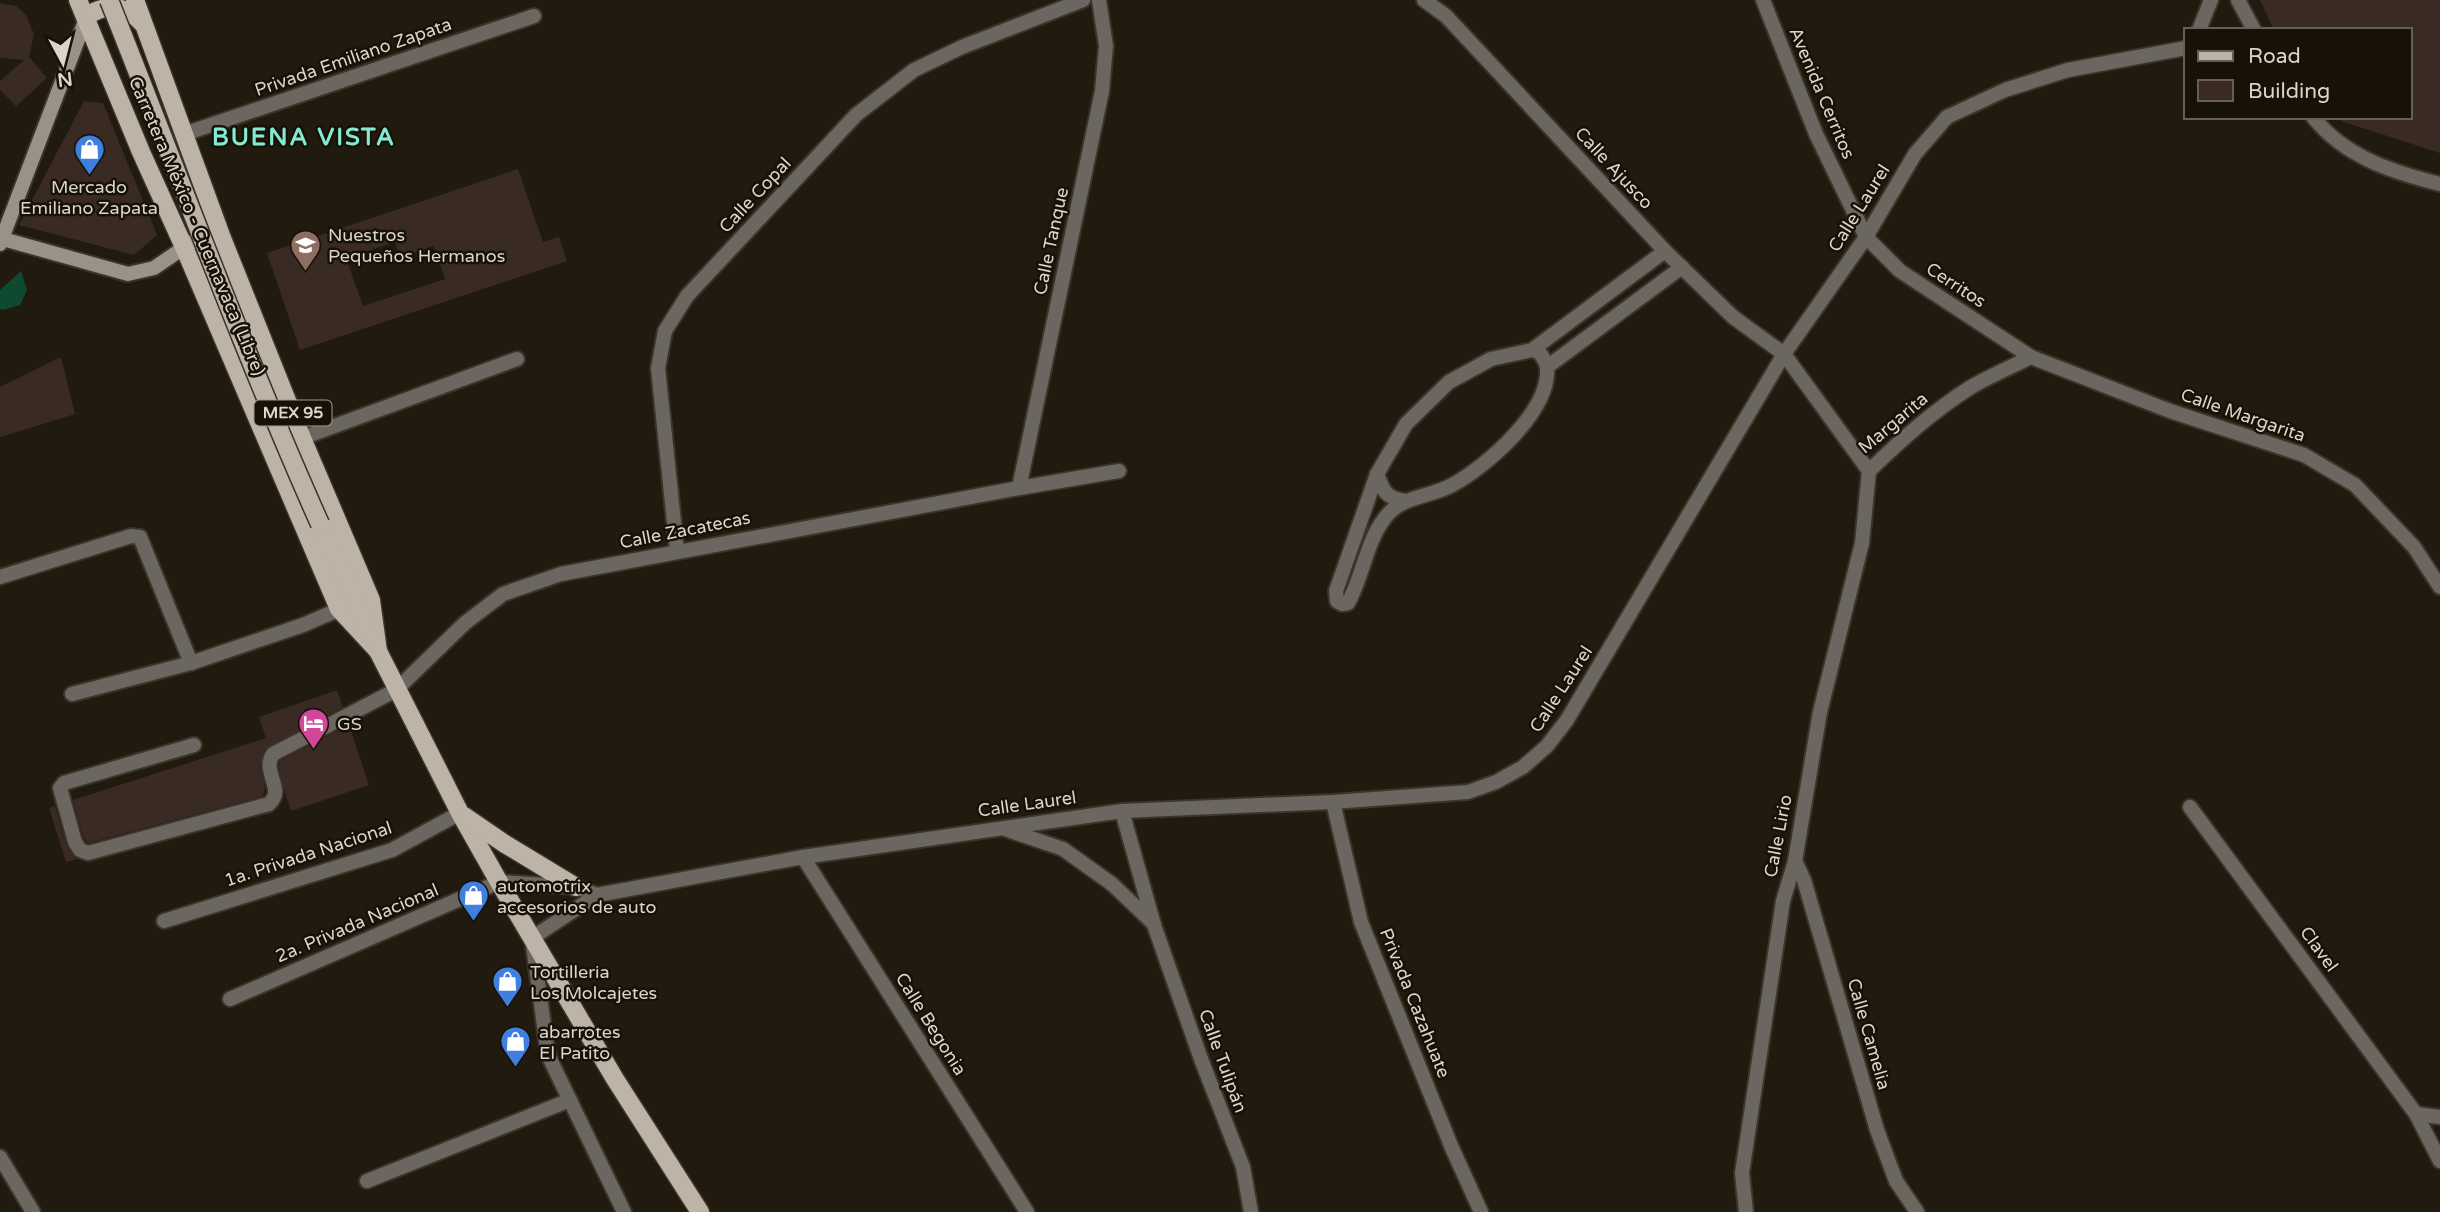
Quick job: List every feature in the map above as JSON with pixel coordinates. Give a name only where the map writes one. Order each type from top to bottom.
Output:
[{"type":"main road","name":"Carretera México - Cuernavaca (Libre)","points":[[78,0],[184,247],[396,690],[499,882],[615,1079],[700,1212]]},
{"type":"main road","points":[[109,0],[199,230],[355,604]]},
{"type":"main road","name":"Carretera México - Cuernavaca (Libre)","points":[[135,0],[217,225],[302,438],[355,604],[378,651]]},
{"type":"main road","points":[[87,16],[97,9],[107,7],[128,11],[144,24]]},
{"type":"main road","points":[[460,813],[576,887]]},
{"type":"street","name":"Calle Copal","points":[[677,551],[658,368],[665,331],[687,296],[856,115],[914,71],[962,47],[1083,0]]},
{"type":"street","name":"Calle Tanque","points":[[1019,488],[1102,91],[1106,46],[1099,0]]},
{"type":"street","name":"Calle Ajusco","points":[[1424,0],[1446,16],[1665,251],[1733,317],[1784,354]]},
{"type":"street","points":[[1446,0],[1446,16]]},
{"type":"street","name":"Avenida Cerritos","points":[[1763,0],[1816,134],[1866,237]]},
{"type":"street","points":[[2200,28],[2211,0]]},
{"type":"street","points":[[2238,0],[2253,28]]},
{"type":"street","points":[[87,16],[1,242],[128,274],[155,268],[217,225]]},
{"type":"street","name":"Privada Emiliano Zapata","points":[[184,134],[534,16]]},
{"type":"street","name":"Calle Laurel","points":[[532,938],[597,895],[803,856],[1122,811],[1333,802],[1468,792],[1496,782],[1523,767],[1548,746],[1567,720],[1784,354],[1866,237],[1915,154],[1947,117],[2005,90],[2068,70],[2184,48]]},
{"type":"street","points":[[2314,119],[2325,133],[2363,158],[2400,174],[2440,184]]},
{"type":"street","name":"Cerritos","points":[[1866,237],[1900,271],[2031,357]]},
{"type":"street","points":[[1532,350],[1665,251]]},
{"type":"street","points":[[1546,367],[1682,267]]},
{"type":"street","points":[[1377,474],[1382,491],[1391,498],[1405,500],[1433,494],[1453,485],[1509,442],[1536,404],[1543,387],[1546,367],[1539,352],[1532,350],[1508,353],[1491,359],[1449,382],[1406,424],[1377,474],[1336,591],[1337,601],[1348,603],[1378,528],[1405,500]]},
{"type":"street","name":"Margarita","points":[[1784,354],[1869,471],[1934,412],[1974,386],[2031,357]]},
{"type":"street","name":"Calle Margarita","points":[[2031,357],[2170,411],[2304,455],[2355,485],[2414,547],[2440,587]]},
{"type":"street","points":[[302,438],[517,359]]},
{"type":"street","name":"Calle Zacatecas","points":[[194,745],[64,783],[61,788],[75,842],[80,850],[88,853],[269,804],[275,799],[277,792],[269,768],[269,760],[273,754],[396,690],[465,624],[503,594],[561,574],[1119,471]]},
{"type":"street","name":"Calle Lirio","points":[[1746,1212],[1742,1173],[1783,901],[1795,861],[1820,712],[1863,542],[1869,471]]},
{"type":"street","points":[[0,577],[131,536],[140,537],[191,663]]},
{"type":"street","points":[[72,694],[191,663],[303,625],[355,604]]},
{"type":"street","name":"Privada Cazahuate","points":[[1333,802],[1361,922],[1480,1212]]},
{"type":"street","name":"Clavel","points":[[2190,807],[2416,1114],[2440,1161]]},
{"type":"street","name":"Calle Tulipán","points":[[1122,811],[1154,925],[1201,1059],[1243,1167],[1251,1212]]},
{"type":"street","name":"1a. Privada Nacional","points":[[164,921],[392,850],[460,813]]},
{"type":"street","name":"Calle Tulipán","points":[[1001,827],[1063,849],[1112,884],[1154,925]]},
{"type":"street","name":"Calle Begonia","points":[[803,856],[1027,1212]]},
{"type":"street","name":"Calle Camelia","points":[[1795,861],[1804,880],[1877,1130],[1895,1181],[1917,1212]]},
{"type":"street","points":[[499,882],[576,887],[597,895]]},
{"type":"street","name":"2a. Privada Nacional","points":[[230,999],[499,882]]},
{"type":"street","points":[[532,938],[548,1055],[624,1212]]},
{"type":"street","points":[[367,1181],[570,1100]]},
{"type":"street","points":[[2416,1114],[2440,1117]]},
{"type":"street","points":[[0,1157],[33,1212]]},
{"type":"green space","points":[[21,271],[27,290],[20,305],[0,309],[0,290]]},
{"type":"building","points":[[2260,0],[2440,0],[2440,153],[2341,121],[2412,119],[2412,28],[2273,28]]},
{"type":"building","points":[[0,3],[16,6],[26,15],[34,34],[29,57],[47,78],[16,106],[0,90],[0,81],[24,60],[0,58]]},
{"type":"building","name":"Mercado Emiliano Zapata","points":[[84,101],[103,103],[157,235],[134,255],[19,225]]},
{"type":"building","points":[[518,169],[543,242],[559,237],[567,261],[300,350],[267,253]],"holes":[[[395,242],[400,258],[434,246],[445,279],[363,306],[346,258]]]},
{"type":"building","points":[[61,357],[75,414],[0,437],[0,387]]},
{"type":"building","points":[[337,690],[343,707],[265,749],[260,767],[265,788],[263,796],[88,843],[84,838],[73,800],[266,738],[259,717]]},
{"type":"building","points":[[349,725],[369,785],[291,811],[279,767],[280,761]]},
{"type":"building","points":[[55,806],[66,845],[77,859],[66,862],[49,808]]},
{"type":"place","name":"Mercado Emiliano Zapata","points":[[89,176]]},
{"type":"place","name":"Nuestros Pequeños Hermanos","points":[[305,272]]},
{"type":"place","name":"GS","points":[[314,751]]},
{"type":"place","name":"automotrix accesorios de auto","points":[[474,923]]},
{"type":"place","name":"Tortilleria Los Molcajetes","points":[[507,1009]]},
{"type":"place","name":"abarrotes El Patito","points":[[516,1069]]},
{"type":"district","name":"BUENA VISTA","points":[[304,137]]}]
